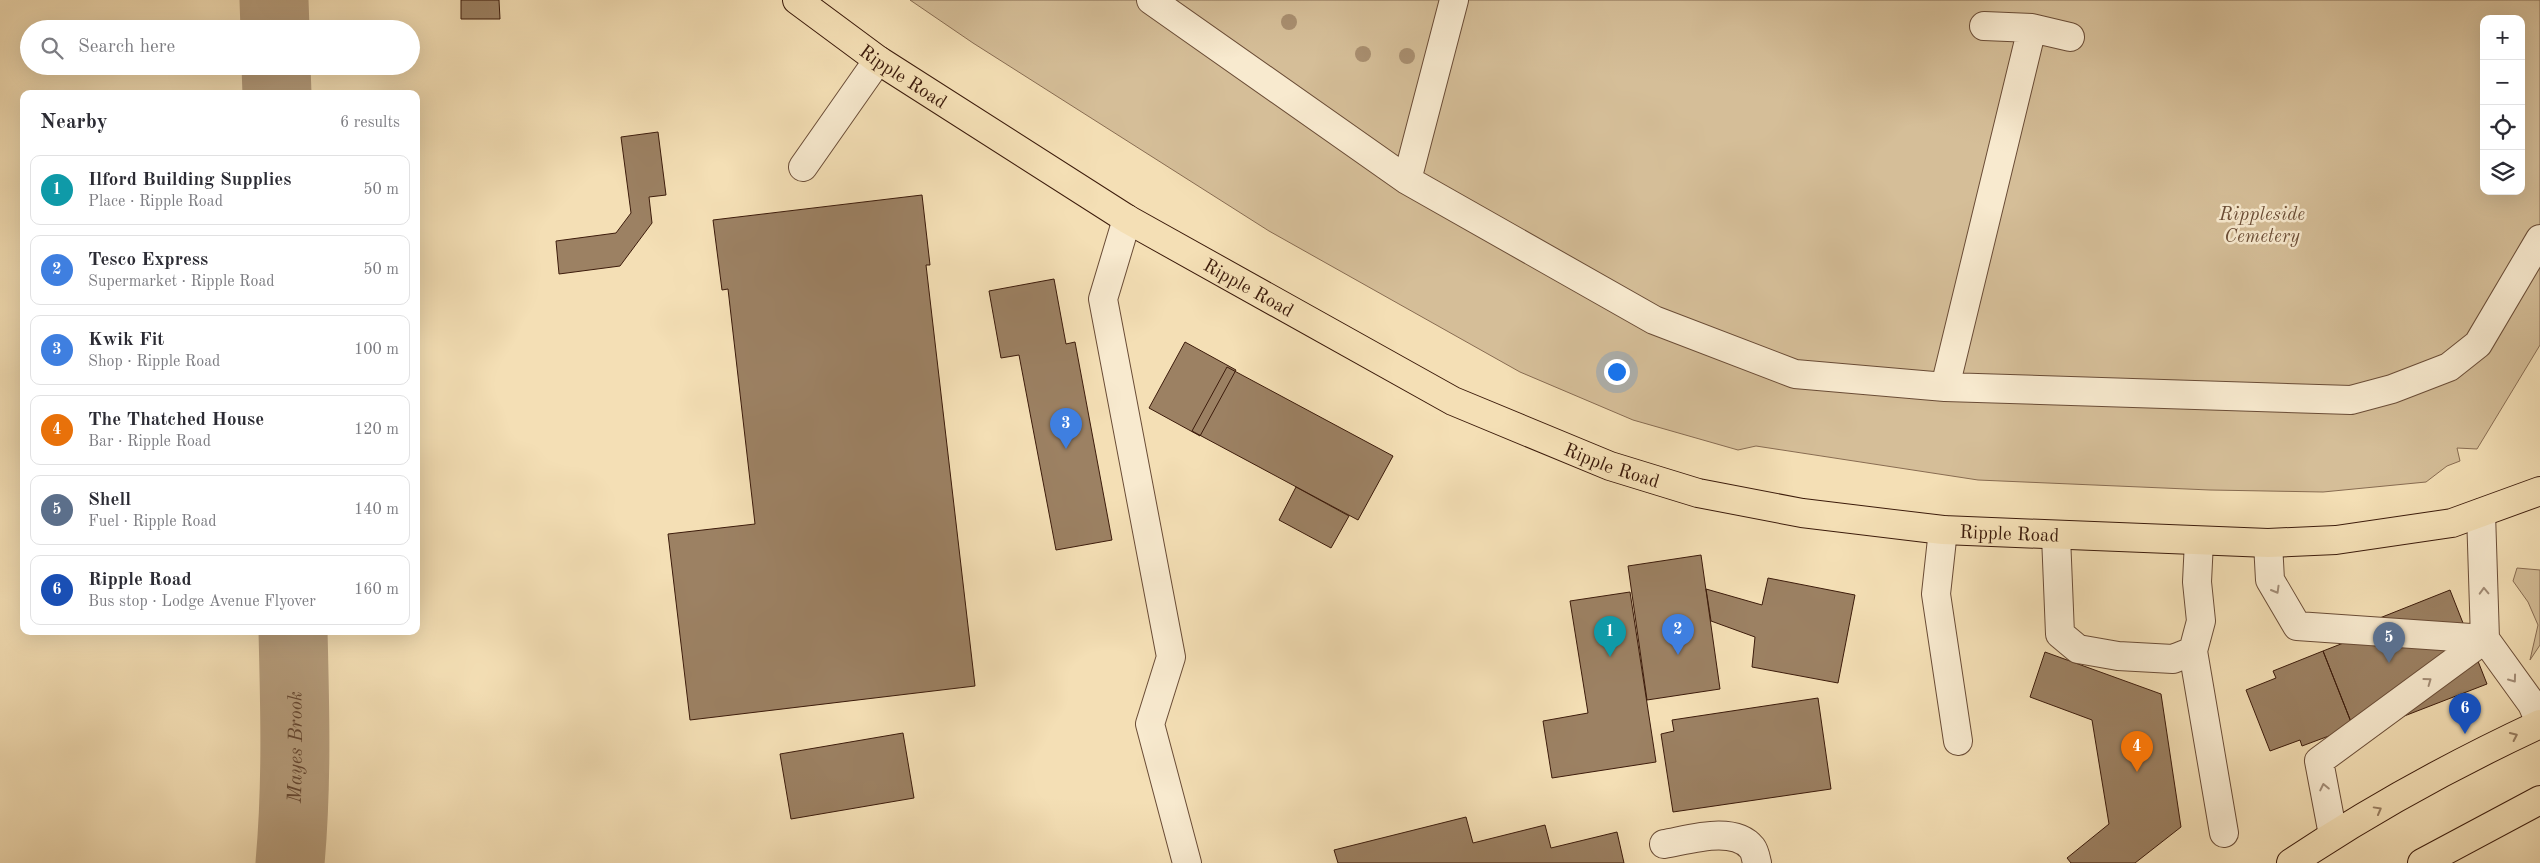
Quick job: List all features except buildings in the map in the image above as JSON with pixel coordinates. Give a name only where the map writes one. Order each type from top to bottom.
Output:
[{"type":"main road","name":"Ripple Road","points":[[797,0],[878,60],[1127,219],[1453,401],[1610,466],[1698,493],[1802,514],[1943,530],[2268,543],[2336,540],[2452,523],[2540,491]]},
{"type":"main road","points":[[2291,863],[2333,835],[2488,748],[2540,723]]},
{"type":"main road","points":[[2422,863],[2540,800]]},
{"type":"street","points":[[1151,0],[1407,180],[1654,320],[1795,374],[1945,387],[2351,400],[2392,389],[2448,367],[2478,344],[2540,239]]},
{"type":"street","points":[[1407,180],[1454,0]]},
{"type":"street","points":[[1984,26],[2032,28],[2070,37]]},
{"type":"street","points":[[1945,387],[2032,28]]},
{"type":"street","points":[[803,167],[878,60]]},
{"type":"street","points":[[1127,219],[1103,299],[1171,657],[1150,724],[1187,863]]},
{"type":"street","points":[[2482,513],[2485,639],[2532,704],[2540,723]]},
{"type":"street","points":[[1943,530],[1936,594],[1958,742]]},
{"type":"street","points":[[2056,536],[2060,634],[2078,649],[2118,656],[2173,659],[2193,651]]},
{"type":"street","points":[[2199,540],[2197,582],[2201,621],[2193,651],[2224,833]]},
{"type":"street","points":[[2268,543],[2270,580],[2297,626],[2485,639]]},
{"type":"street","points":[[2333,835],[2319,761],[2485,639]]},
{"type":"street","points":[[1664,844],[1715,835],[1741,839],[1753,849],[1757,863]]},
{"type":"green space","name":"Rippleside Cemetery","points":[[910,0],[2540,0],[2540,345],[2477,449],[2457,448],[2460,461],[2447,466],[2426,482],[2323,492],[2210,490],[1978,480],[1756,446],[1738,450],[1633,420],[1520,372],[1269,231],[973,43]]},
{"type":"green space","points":[[2517,568],[2540,570],[2540,645],[2530,660],[2538,625],[2528,602],[2513,581]]},
{"type":"waterway","name":"Mayes Brook","points":[[274,0],[275,20]]},
{"type":"waterway","name":"Mayes Brook","points":[[276,75],[277,90]]},
{"type":"waterway","name":"Mayes Brook","points":[[290,863],[295,776],[293,635]]},
{"type":"place","name":"Kwik Fit","points":[[1066,449]]},
{"type":"place","name":"Tesco Express","points":[[1678,655]]},
{"type":"place","name":"Ilford Building Supplies","points":[[1610,657]]},
{"type":"place","name":"Shell","points":[[2389,663]]},
{"type":"place","name":"Ripple Road","points":[[2465,734]]},
{"type":"place","name":"The Thatched House","points":[[2137,772]]}]
